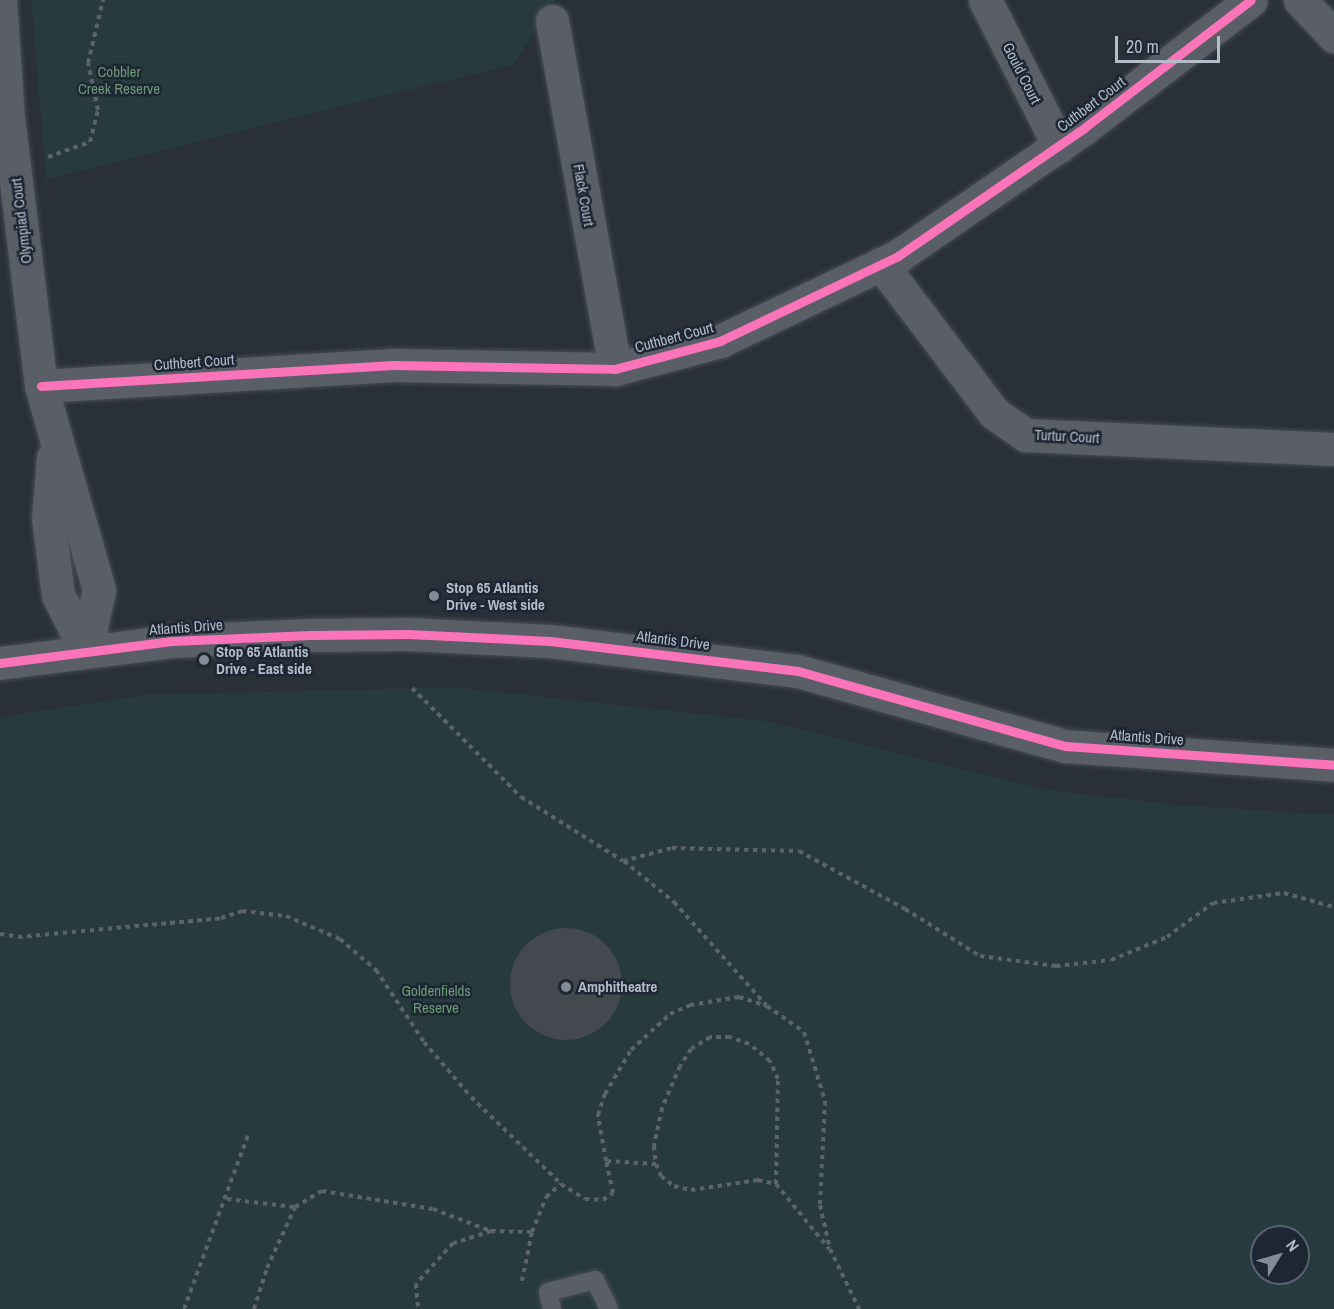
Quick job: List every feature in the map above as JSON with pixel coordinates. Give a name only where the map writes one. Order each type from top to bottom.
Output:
[{"type":"street","name":"Olympiad Court","points":[[0,0],[4,118],[14,164],[41,386],[99,590],[86,651]]},
{"type":"street","name":"Gould Court","points":[[985,0],[1059,146]]},
{"type":"street","name":"Cuthbert Court","points":[[41,386],[393,365],[615,369],[720,341],[881,264],[1059,146],[1251,0]]},
{"type":"street","points":[[1300,0],[1334,36]]},
{"type":"street","name":"Flack Court","points":[[552,21],[615,369]]},
{"type":"street","name":"Turtur Court","points":[[881,264],[994,413],[1026,435],[1334,449]]},
{"type":"street","name":"Atlantis Drive","points":[[0,663],[172,641],[310,635],[408,634],[550,640],[798,671],[1065,746],[1334,765]]},
{"type":"lane","points":[[552,1309],[548,1292],[595,1280],[609,1309]]},
{"type":"path","points":[[14,164],[63,154],[90,142],[98,110],[88,63],[103,0]]},
{"type":"path","points":[[412,688],[521,797],[623,861],[674,902],[767,1006],[804,1032],[825,1101],[820,1205],[830,1249],[859,1309]]},
{"type":"path","points":[[623,861],[672,848],[799,851],[905,909],[980,956],[1056,966],[1120,957],[1167,938],[1213,903],[1284,893],[1334,907]]},
{"type":"path","points":[[0,934],[30,936],[221,918],[242,911],[286,916],[340,939],[376,970],[424,1042],[471,1097],[561,1184],[585,1199],[603,1200],[613,1193],[598,1115],[605,1094],[631,1050],[651,1028],[690,1005],[718,998],[739,997],[767,1006]]},
{"type":"path","points":[[776,1184],[778,1079],[770,1061],[749,1044],[730,1037],[710,1037],[691,1049],[680,1066],[662,1108],[654,1146],[656,1164],[661,1176],[674,1186],[691,1190],[758,1179],[776,1184],[830,1249]]},
{"type":"path","points":[[184,1309],[227,1199],[248,1135]]},
{"type":"path","points":[[606,1161],[656,1164]]},
{"type":"path","points":[[520,1293],[525,1254],[532,1232],[546,1197],[561,1184]]},
{"type":"path","points":[[254,1309],[267,1268],[295,1208],[322,1191],[433,1209],[491,1231]]},
{"type":"path","points":[[227,1199],[295,1208]]},
{"type":"path","points":[[418,1309],[416,1284],[453,1243],[491,1231],[532,1232]]},
{"type":"green space","name":"Cobbler Creek Reserve","points":[[31,0],[555,0],[514,64],[46,179]]},
{"type":"green space","name":"Goldenfields Reserve","points":[[453,687],[766,721],[1049,790],[1177,805],[1334,815],[1334,1309],[0,1309],[0,717],[145,695]]},
{"type":"building","name":"Amphitheatre","points":[[566,928],[587,932],[605,945],[618,963],[622,984],[618,1005],[605,1023],[587,1036],[566,1040],[545,1036],[527,1023],[514,1005],[510,984],[514,963],[527,945],[545,932]]},
{"type":"cycle path","points":[[41,386],[393,365],[615,369],[720,341],[898,256],[1084,128],[1251,0]]},
{"type":"cycle path","points":[[0,663],[172,641],[310,635],[408,634],[550,641],[798,671],[1065,746],[1334,765]]},
{"type":"place","name":"Stop 65 Atlantis Drive - West side","points":[[434,596]]},
{"type":"place","name":"Stop 65 Atlantis Drive - East side","points":[[204,660]]},
{"type":"place","name":"Amphitheatre","points":[[566,987]]}]
